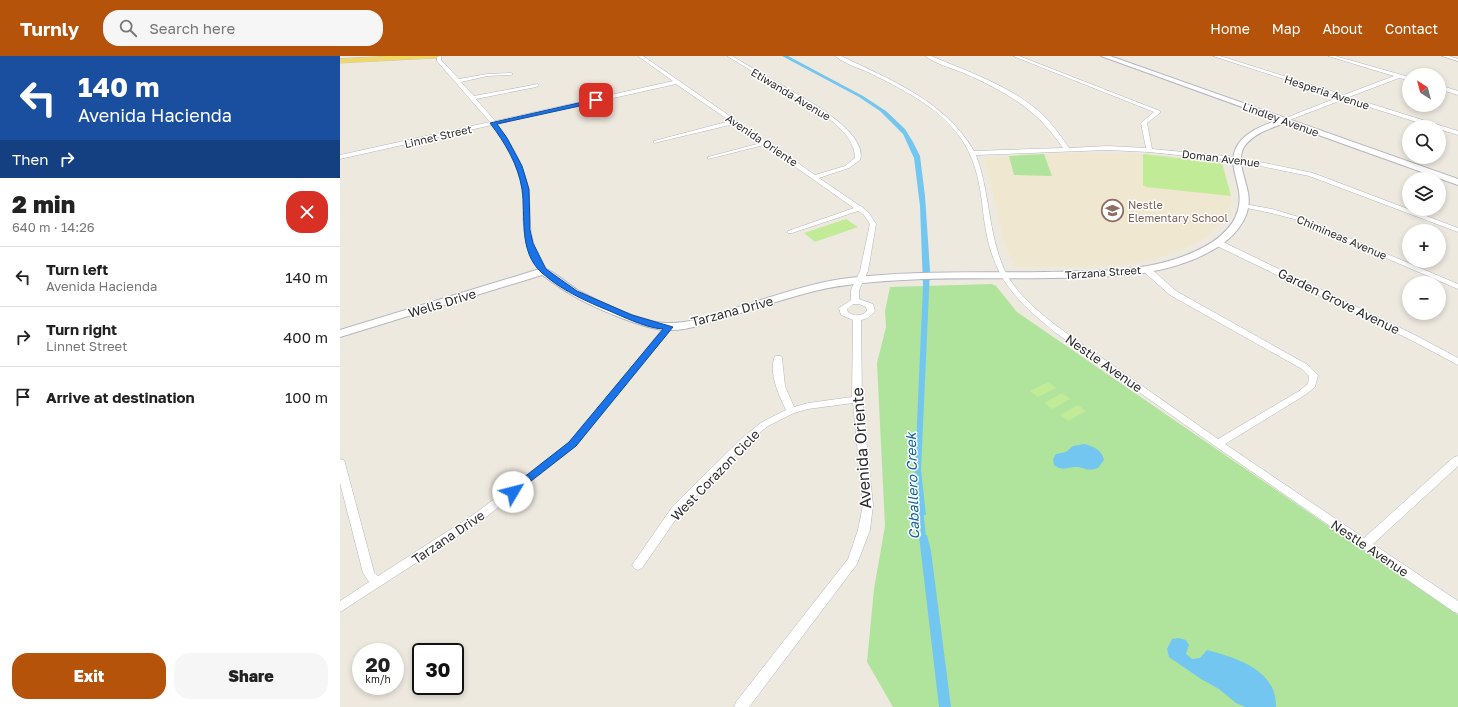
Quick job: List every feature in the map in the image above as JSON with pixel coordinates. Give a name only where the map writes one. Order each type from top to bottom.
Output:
[{"type":"main road","points":[[340,61],[437,56]]},
{"type":"street","points":[[437,56],[493,123],[504,138],[519,166],[525,189],[529,243],[534,256],[544,271],[574,293],[658,326],[669,327]]},
{"type":"street","name":"Avenida Oriente","points":[[640,56],[861,208],[873,224],[864,271],[854,290],[855,302],[845,306],[843,310],[849,316],[857,318],[857,399],[868,505],[864,530],[853,561],[741,707]]},
{"type":"street","name":"Etiwanda Avenue","points":[[729,56],[822,110],[835,120],[848,135],[858,151],[858,159],[847,167],[816,177]]},
{"type":"street","name":"Nestle Avenue","points":[[838,56],[914,94],[930,105],[959,132],[973,153],[978,166],[994,253],[1004,276],[1028,305],[1059,331],[1218,444],[1458,608]]},
{"type":"street","points":[[927,56],[1017,97],[1045,119],[1056,132],[1066,148]]},
{"type":"street","points":[[1015,56],[1158,112],[1144,123],[1149,150]]},
{"type":"street","name":"Lindley Avenue","points":[[1104,56],[1458,182]]},
{"type":"street","name":"Hesperia Avenue","points":[[1215,56],[1417,120]]},
{"type":"street","points":[[1330,56],[1402,77]]},
{"type":"street","points":[[1444,56],[1458,60]]},
{"type":"street","points":[[457,81],[487,75],[511,74]]},
{"type":"street","points":[[1244,206],[1236,159],[1240,148],[1246,139],[1259,131],[1284,120],[1399,76]]},
{"type":"street","name":"Linnet Street","points":[[340,158],[677,82]]},
{"type":"street","points":[[472,98],[536,85]]},
{"type":"street","points":[[1446,89],[1458,93]]},
{"type":"street","points":[[656,142],[681,138],[735,122]]},
{"type":"street","name":"Hesperia Avenue","points":[[1446,129],[1458,133]]},
{"type":"street","points":[[710,158],[766,143]]},
{"type":"street","name":"Doman Avenue","points":[[973,153],[1066,148],[1149,150],[1236,159],[1311,174],[1458,230]]},
{"type":"street","name":"Tarzana Street","points":[[917,278],[1093,274],[1146,269],[1190,256],[1218,243],[1235,226],[1241,217],[1244,206]]},
{"type":"street","name":"Chimineas Avenue","points":[[1244,206],[1272,211],[1300,219],[1458,287]]},
{"type":"street","points":[[790,232],[861,208]]},
{"type":"street","name":"Garden Grove Avenue","points":[[1218,243],[1412,337],[1458,362]]},
{"type":"street","points":[[1146,269],[1173,293],[1305,367],[1314,375],[1312,385],[1302,393],[1218,444]]},
{"type":"street","name":"Wells Drive","points":[[340,334],[544,271]]},
{"type":"street","name":"Tarzana Drive","points":[[340,607],[477,518],[573,444],[669,327],[707,320],[820,286],[860,281],[917,278]]},
{"type":"street","points":[[855,302],[868,304],[872,309],[866,316],[857,318]]},
{"type":"street","points":[[778,358],[779,389],[792,411]]},
{"type":"street","name":"West Corazon Cicle","points":[[638,565],[678,509],[745,440],[765,424],[792,411],[808,406],[857,399]]},
{"type":"street","points":[[1365,544],[1458,460]]},
{"type":"street","points":[[340,463],[369,573],[376,584]]},
{"type":"shaded area","name":"Nestle Elementary School","points":[[1069,153],[1143,154],[1222,163],[1230,189],[1231,203],[1223,221],[1207,237],[1185,248],[1163,256],[1135,263],[1092,267],[1015,267],[1005,245],[985,159],[988,157]]},
{"type":"green space","points":[[1044,154],[1052,176],[1014,175],[1009,156]]},
{"type":"green space","points":[[1143,154],[1222,163],[1231,196],[1146,187],[1143,185]]},
{"type":"green space","points":[[846,219],[858,227],[815,242],[804,233]]},
{"type":"green space","points":[[992,284],[996,286],[1017,312],[1458,615],[1458,707],[893,707],[867,662],[874,589],[885,526],[877,363],[886,327],[885,311],[890,287]]},
{"type":"green space","points":[[1048,382],[1056,388],[1038,397],[1030,391]]},
{"type":"green space","points":[[1062,393],[1070,399],[1052,409],[1044,403]]},
{"type":"green space","points":[[1078,405],[1086,411],[1068,421],[1060,415]]},
{"type":"water","points":[[782,56],[788,56],[863,96],[886,111],[905,129],[920,156],[925,196],[930,270],[921,470],[926,515],[918,515],[915,469],[923,286],[920,206],[914,158],[903,134],[880,111],[859,97]]},
{"type":"water","points":[[1084,444],[1094,447],[1103,457],[1104,460],[1098,468],[1088,469],[1076,467],[1063,469],[1054,465],[1053,459],[1056,454],[1066,452],[1073,446]]},
{"type":"water","points":[[927,535],[931,551],[951,707],[939,707],[919,536]]},
{"type":"water","points":[[1178,638],[1186,640],[1189,645],[1186,654],[1192,659],[1200,658],[1207,650],[1231,657],[1263,675],[1275,694],[1276,707],[1245,707],[1236,703],[1219,689],[1201,679],[1169,657],[1167,649],[1172,639]]},
{"type":"waterway","name":"Caballero Creek","points":[[921,511],[924,539]]},
{"type":"place","name":"Nestle Elementary School","points":[[1113,210]]},
{"type":"route","points":[[513,492],[573,444],[669,327],[658,326],[629,317],[574,293],[544,271],[534,256],[529,243],[525,189],[519,166],[504,138],[493,123],[596,100]]}]
